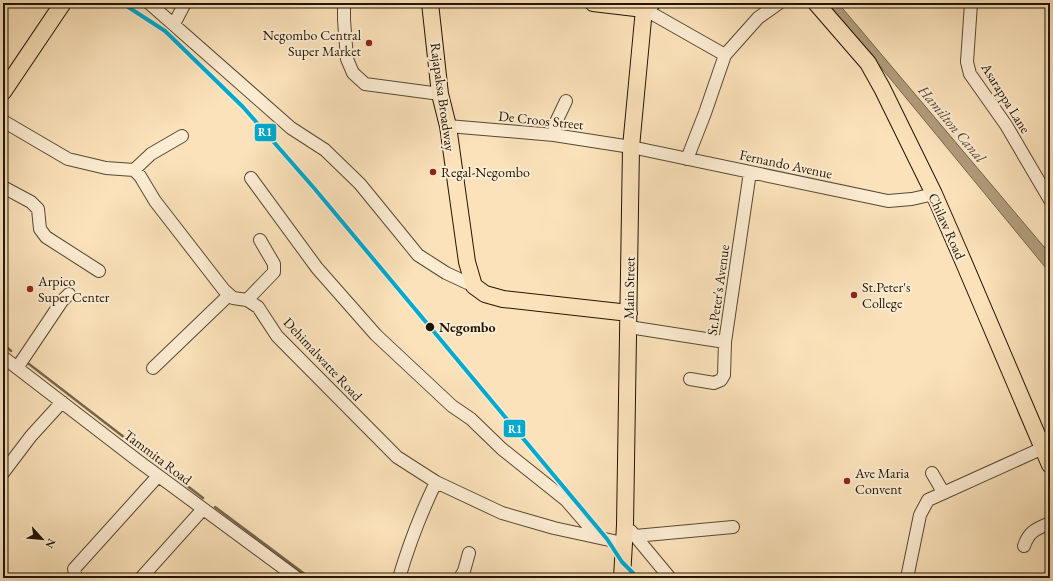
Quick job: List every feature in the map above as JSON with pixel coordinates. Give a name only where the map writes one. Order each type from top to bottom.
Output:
[{"type":"main road","points":[[3,92],[63,3]]},
{"type":"main road","name":"Rajapaksa Broadway","points":[[430,3],[440,94],[448,126],[467,262],[474,286]]},
{"type":"main road","points":[[600,3],[648,6]]},
{"type":"main road","name":"Chilaw Road","points":[[816,3],[868,63],[882,88],[934,194],[1050,465]]},
{"type":"main road","name":"Main Street","points":[[622,578],[628,535],[631,147],[648,6]]},
{"type":"main road","points":[[474,286],[485,294],[503,299],[629,320]]},
{"type":"street","points":[[149,3],[291,128],[325,150],[360,184],[418,254],[446,273],[474,286]]},
{"type":"street","points":[[174,24],[185,3]]},
{"type":"street","points":[[344,3],[347,59],[353,73],[365,84],[440,94]]},
{"type":"street","points":[[687,159],[725,55],[758,18],[779,3]]},
{"type":"street","name":"Asarappa Lane","points":[[971,3],[967,62],[970,74],[1006,126],[1050,200]]},
{"type":"street","points":[[648,6],[725,55]]},
{"type":"street","points":[[554,135],[556,122],[566,101]]},
{"type":"street","points":[[3,121],[68,159],[106,168],[134,170],[140,176],[155,201],[229,295],[153,368]]},
{"type":"street","name":"De Croos Street","points":[[448,126],[554,135],[631,147]]},
{"type":"street","points":[[134,170],[151,154],[182,136]]},
{"type":"street","name":"Fernando Avenue","points":[[631,147],[888,201],[912,199],[934,194]]},
{"type":"street","name":"St.Peter's Avenue","points":[[690,380],[714,383],[721,380],[724,375],[725,342],[750,172]]},
{"type":"street","points":[[252,178],[317,268],[376,335],[452,406],[470,419],[502,449],[566,500],[598,536]]},
{"type":"street","points":[[3,187],[31,202],[38,209],[40,229],[46,237],[99,271]]},
{"type":"street","points":[[247,300],[274,272],[274,264],[260,240]]},
{"type":"street","points":[[18,368],[62,301],[69,294]]},
{"type":"street","name":"Dehimalwatte Road","points":[[229,295],[233,298],[247,300],[258,307],[277,336],[397,457],[436,482],[502,513],[554,528],[598,536],[628,535]]},
{"type":"street","points":[[629,320],[725,342]]},
{"type":"street","name":"Tammita Road","points":[[3,357],[158,476],[297,578]]},
{"type":"street","points":[[3,473],[31,436],[62,402]]},
{"type":"street","points":[[907,578],[920,515],[928,500],[1042,448]]},
{"type":"street","points":[[932,473],[943,492]]},
{"type":"street","points":[[76,578],[74,569],[158,476]]},
{"type":"street","points":[[398,578],[410,540],[436,482]]},
{"type":"street","points":[[141,578],[203,509]]},
{"type":"street","points":[[1024,546],[1027,537],[1035,529],[1050,523]]},
{"type":"street","points":[[628,535],[733,527]]},
{"type":"street","points":[[628,535],[670,578]]},
{"type":"street","points":[[460,578],[464,571],[469,553]]},
{"type":"shaded area","points":[[828,3],[838,3],[1050,254],[1050,273]]},
{"type":"waterway","points":[[3,344],[11,351]]},
{"type":"waterway","points":[[29,364],[203,498]]},
{"type":"waterway","points":[[215,507],[310,578]]},
{"type":"transit line","name":"R1","points":[[122,3],[165,31],[243,107],[314,188],[607,539],[622,562],[638,578]]},
{"type":"place","name":"Negombo Central Super Market","points":[[369,43]]},
{"type":"place","name":"Regal-Negombo","points":[[433,172]]},
{"type":"place","name":"Arpico Super Center","points":[[30,289]]},
{"type":"place","name":"St.Peter's College","points":[[854,295]]},
{"type":"place","name":"Negombo","points":[[430,327]]},
{"type":"place","name":"Ave Maria Convent","points":[[847,481]]},
{"type":"water label","name":"Hamilton Canal","points":[[952,124]]}]
